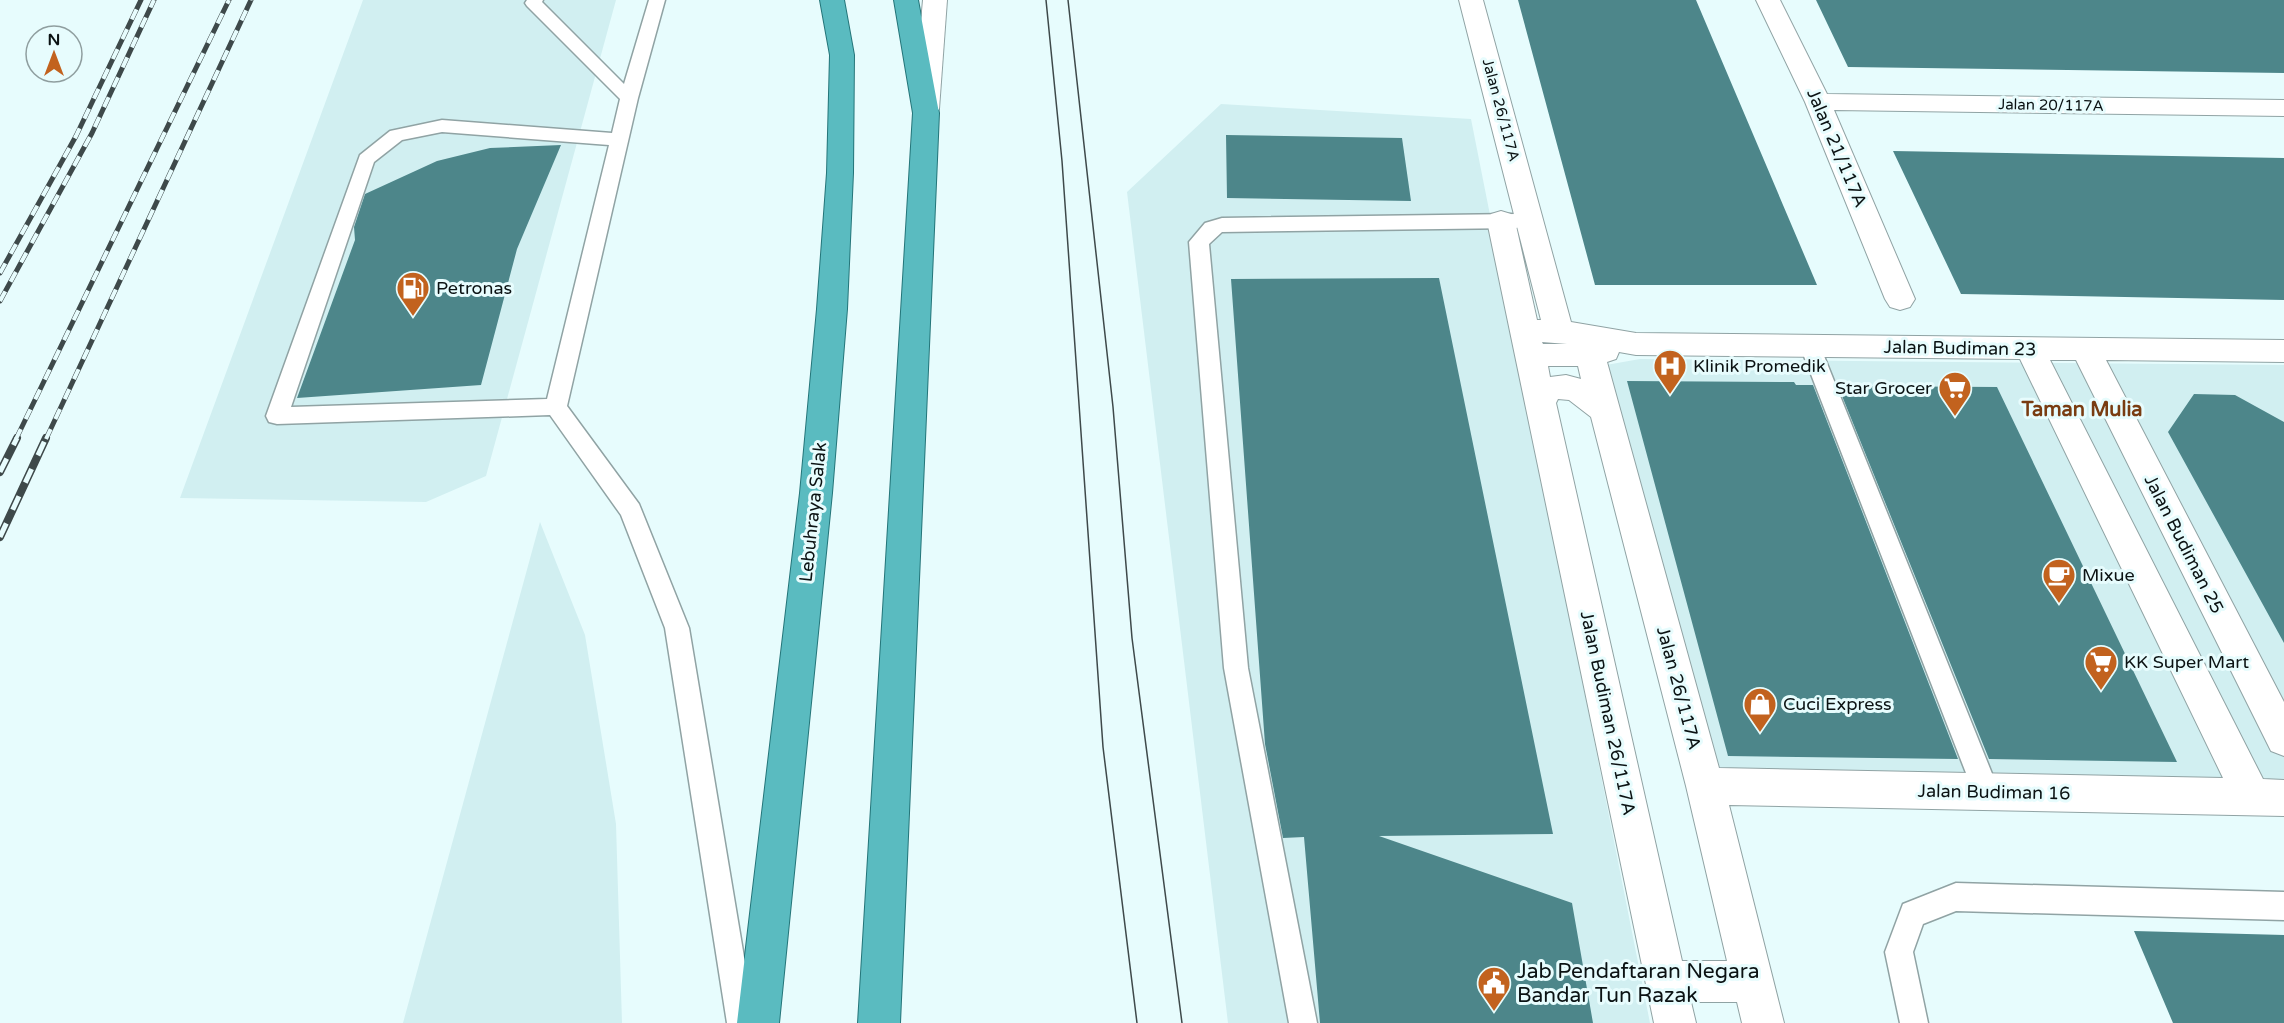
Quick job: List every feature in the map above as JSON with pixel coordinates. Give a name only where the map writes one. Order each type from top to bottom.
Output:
[{"type":"highway","name":"Lebuhraya Salak","points":[[758,1023],[815,505],[832,309],[840,173],[842,55],[832,0]]},
{"type":"highway","points":[[879,1023],[926,113],[906,0]]},
{"type":"street","points":[[926,113],[935,0]]},
{"type":"street","name":"Jalan 26/117A","points":[[1471,0],[1515,221]]},
{"type":"street","name":"Jalan 21/117A","points":[[1768,0],[1818,102],[1900,299]]},
{"type":"street","name":"Jalan 20/117A","points":[[1818,102],[2284,108]]},
{"type":"street","points":[[1515,221],[1559,331]]},
{"type":"street","name":"Jalan Budiman 26/117A","points":[[1515,221],[1527,343],[1675,1023]]},
{"type":"street","name":"Jalan Budiman 23","points":[[1527,343],[1559,331],[1636,344],[2284,351]]},
{"type":"street","name":"Jalan Budiman 23","points":[[1527,343],[1590,355],[1636,344]]},
{"type":"street","points":[[2029,348],[2268,797]]},
{"type":"street","name":"Jalan Budiman 25","points":[[2085,349],[2284,739]]},
{"type":"street","name":"Jalan 26/117A","points":[[1590,355],[1705,786],[1763,1023]]},
{"type":"street","points":[[1540,404],[1548,389],[1563,386],[1579,389],[1604,410]]},
{"type":"street","name":"Jalan Budiman 16","points":[[1705,786],[2268,797]]},
{"type":"street","points":[[1667,982],[1753,981]]},
{"type":"lane","points":[[535,0],[533,3],[629,98]]},
{"type":"lane","points":[[657,0],[629,98],[556,407],[631,511],[677,628],[741,1023]]},
{"type":"lane","points":[[556,407],[276,416],[366,159],[396,135],[442,126],[619,140]]},
{"type":"lane","points":[[1303,1023],[1236,668],[1199,242],[1212,228],[1222,225],[1515,221]]},
{"type":"lane","points":[[1810,346],[1986,791]]},
{"type":"lane","points":[[1914,1023],[1899,952],[1913,915],[1956,897],[2284,906]]},
{"type":"shaded area","points":[[363,0],[616,0],[486,476],[426,502],[180,498]]},
{"type":"shaded area","points":[[1221,104],[1471,119],[1650,1023],[1228,1023],[1127,192]]},
{"type":"shaded area","points":[[1640,359],[2284,365],[2284,780],[1719,768],[1606,365]]},
{"type":"shaded area","points":[[540,522],[585,635],[616,824],[622,1023],[403,1023]]},
{"type":"building","points":[[1518,0],[1696,0],[1817,285],[1595,285]]},
{"type":"building","points":[[1816,0],[2284,0],[2284,73],[1848,67]]},
{"type":"building","points":[[1226,135],[1402,138],[1411,201],[1227,198]]},
{"type":"building","name":"Petronas","points":[[561,145],[517,249],[481,385],[297,398],[355,240],[354,227],[365,194],[437,161],[490,148]]},
{"type":"building","points":[[1893,151],[2284,158],[2284,300],[1961,294]]},
{"type":"building","points":[[1439,278],[1553,834],[1379,836],[1572,903],[1593,1023],[1320,1023],[1304,837],[1283,838],[1265,744],[1231,279]]},
{"type":"building","points":[[1627,381],[1794,382],[1796,385],[1813,385],[1958,759],[1728,756]]},
{"type":"building","points":[[1838,386],[1997,387],[2177,762],[1989,759]]},
{"type":"building","points":[[2194,394],[2235,395],[2284,422],[2284,643],[2168,432]]},
{"type":"building","points":[[2134,931],[2284,935],[2284,1023],[2173,1023]]},
{"type":"tram line","points":[[1046,0],[1062,161],[1103,747],[1137,1023]]},
{"type":"tram line","points":[[1068,0],[1113,407],[1132,638],[1182,1023]]},
{"type":"railway","points":[[0,273],[76,136],[141,0]]},
{"type":"railway","points":[[0,301],[92,133],[154,0]]},
{"type":"railway","points":[[16,439],[229,0]]},
{"type":"railway","points":[[46,439],[251,0]]},
{"type":"railway","points":[[0,472],[17,438]]},
{"type":"railway","points":[[0,537],[46,438]]},
{"type":"place","name":"Petronas","points":[[413,317]]},
{"type":"place","name":"Klinik Promedik","points":[[1670,395]]},
{"type":"place","name":"Star Grocer","points":[[1955,417]]},
{"type":"place","name":"Mixue","points":[[2059,604]]},
{"type":"place","name":"KK Super Mart","points":[[2101,691]]},
{"type":"place","name":"Cuci Express","points":[[1760,733]]},
{"type":"place","name":"Jab Pendaftaran Negara Bandar Tun Razak","points":[[1494,1012]]},
{"type":"district","name":"Taman Mulia","points":[[2082,410]]}]
